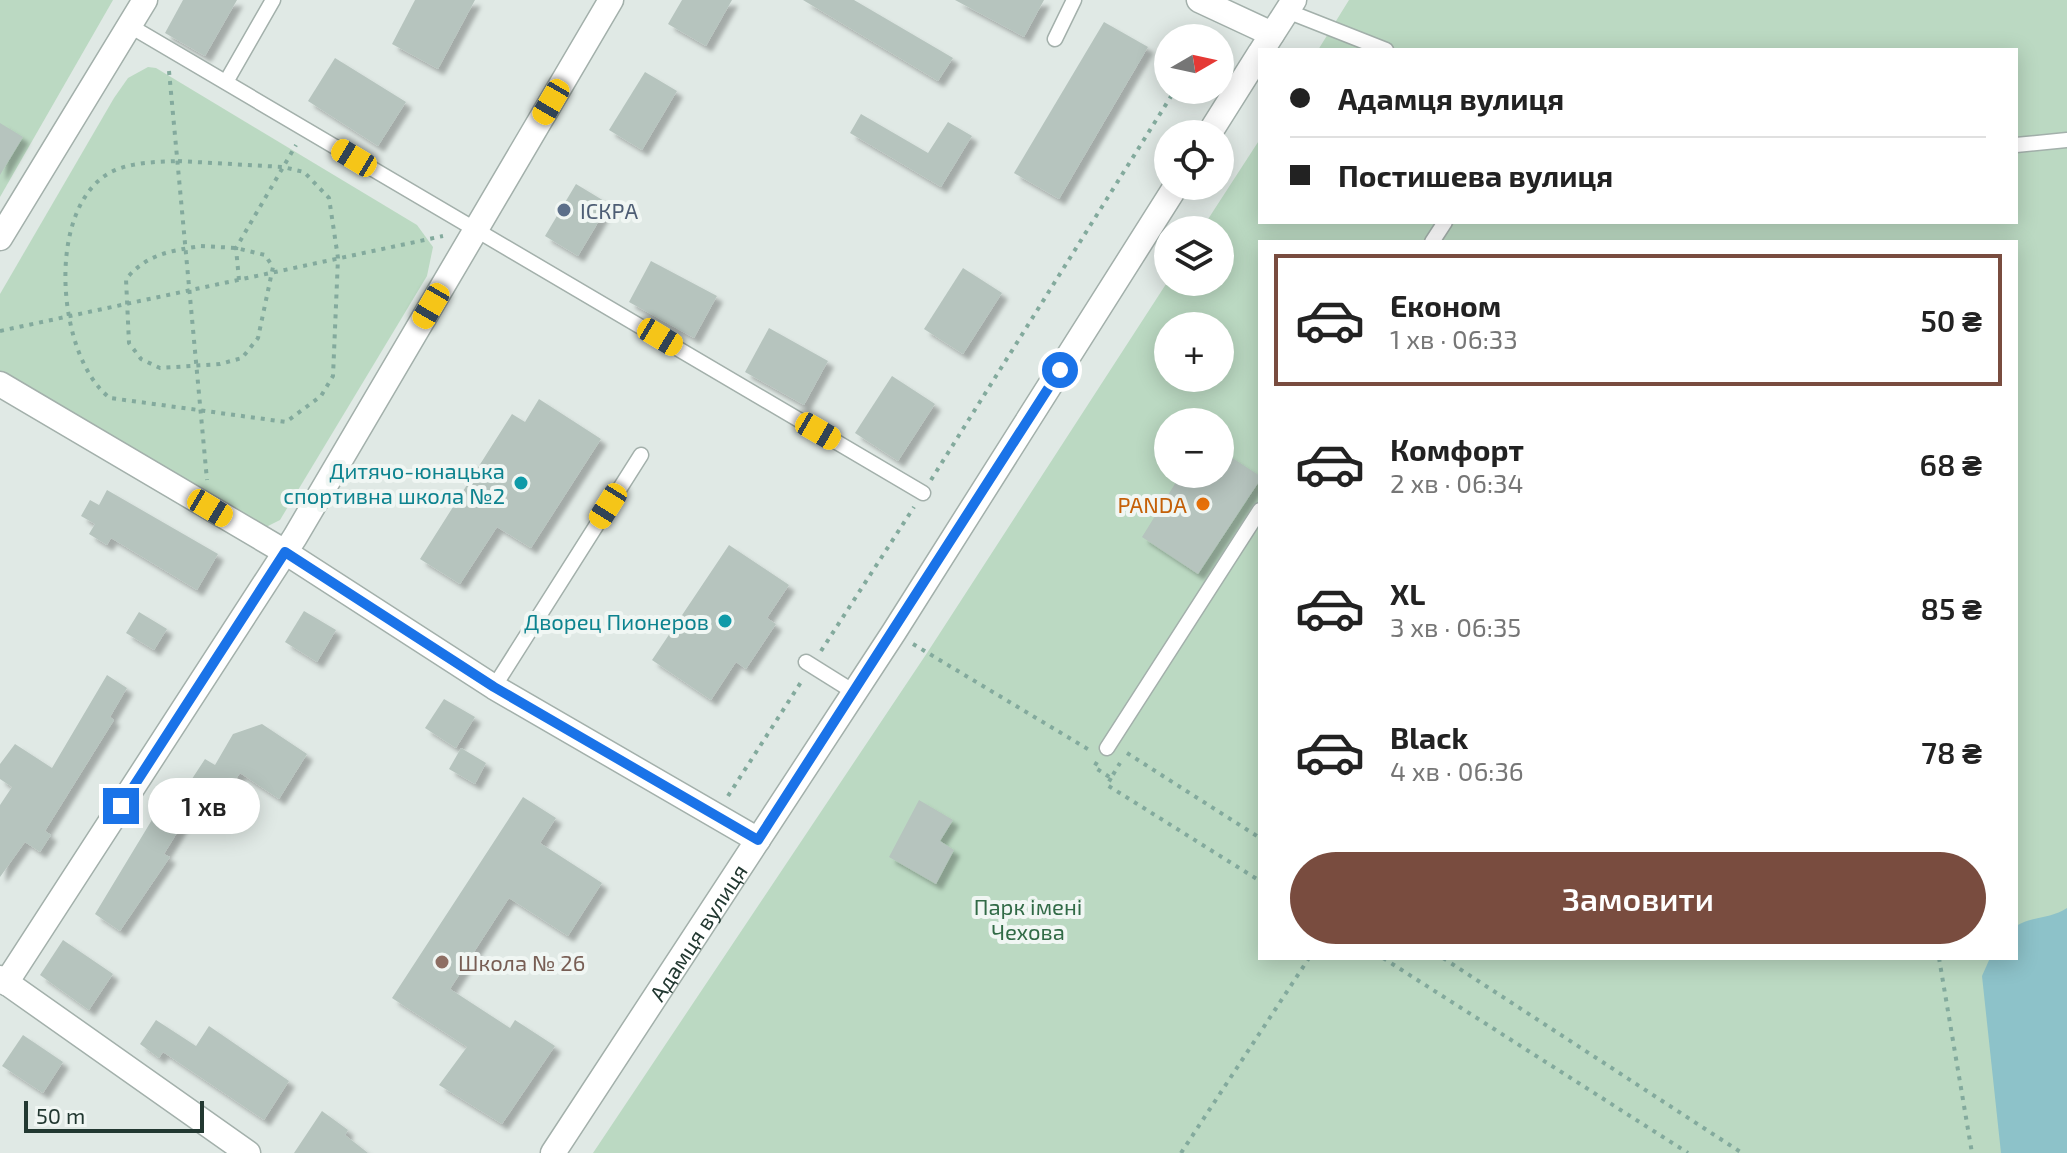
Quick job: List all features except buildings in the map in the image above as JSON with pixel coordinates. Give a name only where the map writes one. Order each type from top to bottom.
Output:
[{"type":"street","points":[[0,238],[145,0]]},
{"type":"street","points":[[248,1153],[3,981],[285,552],[611,0]]},
{"type":"street","points":[[1199,0],[1265,46],[1291,6]]},
{"type":"street","points":[[1218,120],[1258,57]]},
{"type":"street","name":"Адамця вулиця","points":[[553,1153],[894,632],[1167,200]]},
{"type":"street","points":[[0,384],[285,552],[494,687],[758,840]]},
{"type":"lane","points":[[226,82],[273,0]]},
{"type":"lane","points":[[1055,39],[1074,0]]},
{"type":"lane","points":[[1291,6],[1382,48]]},
{"type":"lane","points":[[130,26],[923,493]]},
{"type":"lane","points":[[2018,145],[2067,140]]},
{"type":"lane","points":[[494,687],[641,455]]},
{"type":"lane","points":[[1107,748],[1258,513]]},
{"type":"lane","points":[[806,662],[854,692]]},
{"type":"path","points":[[167,48],[210,508]]},
{"type":"path","points":[[923,493],[1166,104]]},
{"type":"path","points":[[239,280],[236,248],[306,129]]},
{"type":"path","points":[[178,161],[283,167],[304,172],[329,198],[338,258],[333,376],[321,396],[286,422],[268,422],[201,409],[110,398],[95,387],[83,366],[71,316],[64,251],[69,232],[89,194],[110,172],[143,163],[178,161]]},
{"type":"path","points":[[0,331],[476,229]]},
{"type":"path","points":[[186,248],[236,248],[265,255],[273,272],[258,338],[242,358],[197,366],[160,368],[141,359],[129,343],[125,304],[126,279],[140,262],[160,253],[186,248]]},
{"type":"path","points":[[894,632],[1100,757],[1094,767],[1111,778]]},
{"type":"path","points":[[1258,837],[1128,752],[1107,785],[1258,880]]},
{"type":"path","points":[[1181,1153],[1308,960]]},
{"type":"path","points":[[1386,960],[1688,1153]]},
{"type":"path","points":[[1446,960],[1742,1153]]},
{"type":"path","points":[[1939,960],[1972,1153]]},
{"type":"green space","points":[[0,0],[113,0],[0,197]]},
{"type":"green space","name":"Парк імені Чехова","points":[[1349,0],[2067,0],[2067,1153],[593,1153],[927,653],[1158,296],[1234,296],[1234,216],[1210,216],[1220,200],[1234,200],[1234,179],[1258,142],[1258,224],[2018,224],[2018,48],[1319,48]]},
{"type":"green space","points":[[148,67],[156,68],[417,225],[433,247],[427,276],[280,520],[266,527],[0,376],[0,294],[114,98],[128,78]]},
{"type":"water","points":[[2067,908],[2067,1153],[2001,1153],[1982,976],[1989,960],[2018,960],[2018,925]]},
{"type":"place","name":"ІСКРА","points":[[564,210]]},
{"type":"place","name":"Дитячо-юнацька спортивна школа №2","points":[[521,483]]},
{"type":"place","name":"PANDA","points":[[1203,504]]},
{"type":"place","name":"Дворец Пионеров","points":[[725,621]]},
{"type":"place","name":"Школа № 26","points":[[442,962]]},
{"type":"route","points":[[121,806],[285,552],[494,687],[758,840],[1060,370]]}]
